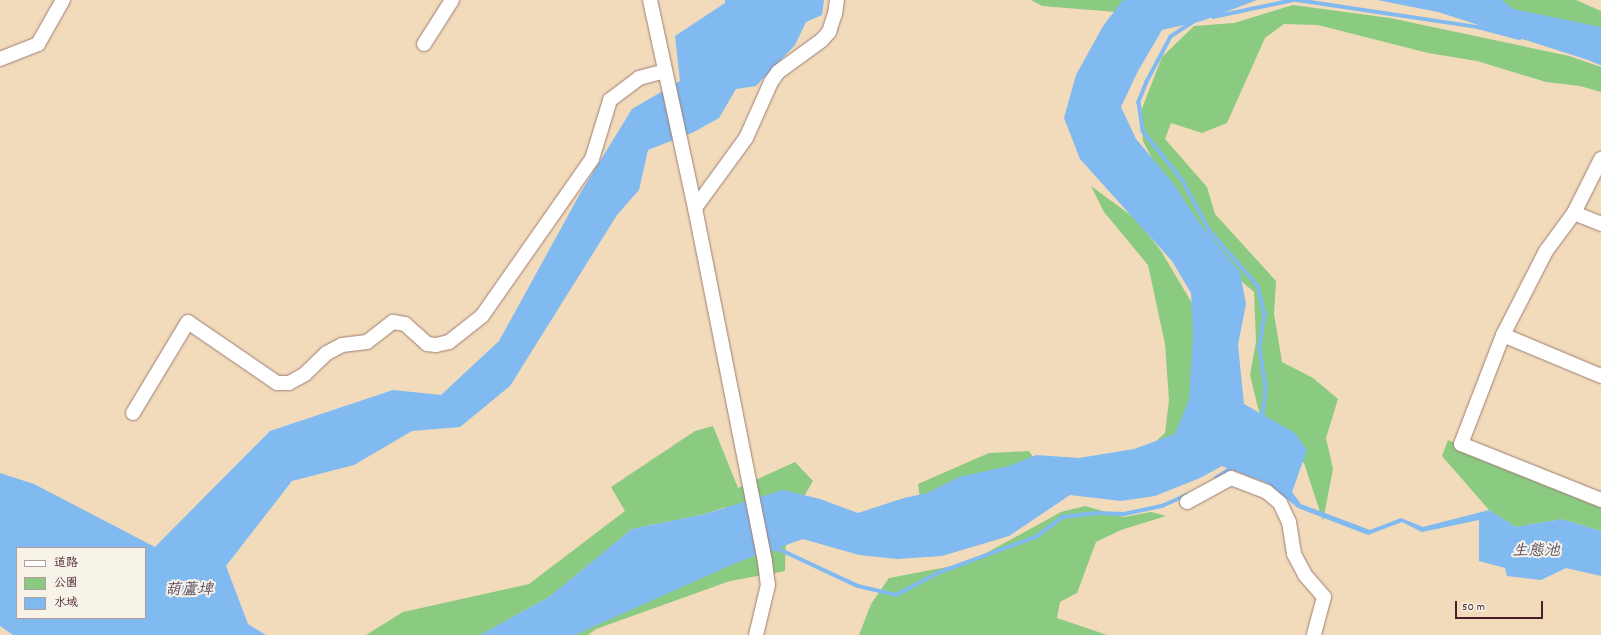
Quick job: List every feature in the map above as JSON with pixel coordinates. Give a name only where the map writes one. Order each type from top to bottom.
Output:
[{"type":"street","points":[[0,59],[38,44],[64,0]]},
{"type":"street","points":[[424,44],[452,0]]},
{"type":"street","points":[[650,0],[695,208],[768,585],[756,635]]},
{"type":"street","points":[[695,208],[746,138],[771,82],[778,72],[822,40],[828,32],[835,14],[837,0]]},
{"type":"street","points":[[133,413],[188,322],[277,383],[289,383],[305,374],[327,353],[342,345],[367,342],[393,322],[405,324],[427,344],[436,346],[449,342],[482,316],[592,159],[610,100],[639,78],[665,71]]},
{"type":"street","points":[[1601,159],[1574,213],[1546,251],[1503,335],[1461,444],[1601,500]]},
{"type":"street","points":[[1574,213],[1601,224]]},
{"type":"street","points":[[1503,335],[1601,376]]},
{"type":"street","points":[[1187,502],[1231,478],[1267,492],[1280,503],[1289,522],[1294,554],[1305,575],[1324,597],[1314,635]]},
{"type":"green space","points":[[1031,0],[1141,0],[1116,12],[1042,6]]},
{"type":"green space","points":[[1471,0],[1576,0],[1601,11],[1601,35]]},
{"type":"green space","points":[[1293,5],[1390,18],[1569,56],[1601,67],[1601,92],[1580,86],[1546,82],[1477,61],[1428,53],[1318,25],[1284,24],[1265,38],[1227,123],[1202,133],[1171,123],[1165,139],[1207,187],[1215,214],[1276,281],[1274,314],[1282,362],[1313,378],[1338,399],[1326,438],[1333,469],[1323,521],[1304,463],[1268,439],[1258,408],[1250,375],[1256,342],[1254,292],[1226,268],[1163,180],[1143,141],[1141,111],[1162,57],[1194,26],[1234,23]]},
{"type":"green space","points":[[1091,186],[1136,219],[1161,251],[1202,320],[1183,441],[1144,452],[1165,433],[1169,400],[1165,344],[1148,265],[1104,212]]},
{"type":"green space","points":[[713,426],[738,488],[795,462],[813,481],[786,527],[785,571],[730,581],[596,629],[588,635],[575,635],[626,611],[726,507],[705,514],[632,529],[549,597],[480,635],[366,635],[403,612],[529,584],[625,511],[611,487],[695,431]]},
{"type":"green space","points":[[1448,440],[1601,500],[1601,531],[1562,519],[1516,527],[1489,510],[1442,456]]},
{"type":"green space","points":[[1029,451],[1038,464],[920,498],[918,484],[989,453]]},
{"type":"green space","points":[[1085,506],[1124,517],[1151,512],[1166,516],[1121,530],[1096,542],[1077,593],[1060,602],[1057,618],[1107,635],[859,635],[871,604],[889,578],[968,563],[1061,512]]},
{"type":"water","name":"葫蘆埤","points":[[725,0],[824,0],[822,15],[806,22],[795,45],[756,86],[736,89],[719,118],[694,132],[648,150],[639,190],[617,215],[510,386],[460,427],[412,431],[354,465],[292,481],[226,566],[248,624],[266,635],[13,635],[0,626],[0,473],[34,484],[155,547],[270,431],[393,390],[441,395],[499,341],[581,192],[632,109],[680,81],[675,36],[725,3]]},
{"type":"water","name":"生態池","points":[[1123,0],[1257,0],[1202,21],[1162,30],[1138,71],[1121,107],[1136,139],[1173,183],[1198,221],[1240,272],[1246,304],[1238,345],[1244,404],[1295,433],[1307,450],[1292,492],[1301,504],[1370,530],[1401,518],[1423,527],[1489,510],[1516,527],[1562,519],[1601,531],[1601,576],[1566,568],[1541,580],[1507,576],[1505,568],[1479,561],[1479,520],[1422,532],[1402,522],[1368,535],[1298,508],[1267,483],[1222,466],[1200,478],[1155,496],[1121,501],[1070,495],[1009,536],[942,556],[897,559],[859,555],[803,539],[738,562],[575,635],[480,635],[549,597],[632,529],[705,514],[783,490],[820,499],[858,513],[904,498],[927,493],[959,477],[1009,466],[1036,455],[1079,458],[1134,449],[1175,434],[1189,400],[1193,336],[1191,293],[1172,261],[1080,159],[1064,118],[1076,75],[1103,26]]},
{"type":"water","points":[[1377,0],[1502,0],[1513,9],[1601,27],[1601,62],[1588,60],[1438,12]]},
{"type":"waterway","points":[[1213,17],[1294,0]]},
{"type":"waterway","points":[[1297,0],[1478,27],[1520,38]]},
{"type":"waterway","points":[[1197,20],[1171,37],[1147,82],[1139,102],[1143,131],[1183,181],[1210,231],[1258,286],[1265,314],[1260,347],[1266,388],[1263,419]]},
{"type":"waterway","points":[[1591,59],[1601,63]]},
{"type":"waterway","points":[[1216,478],[1233,467]]},
{"type":"waterway","points":[[770,549],[779,549],[858,586],[896,595],[938,573],[1036,537],[1063,517],[1096,513],[1124,514],[1162,506],[1187,495]]}]
